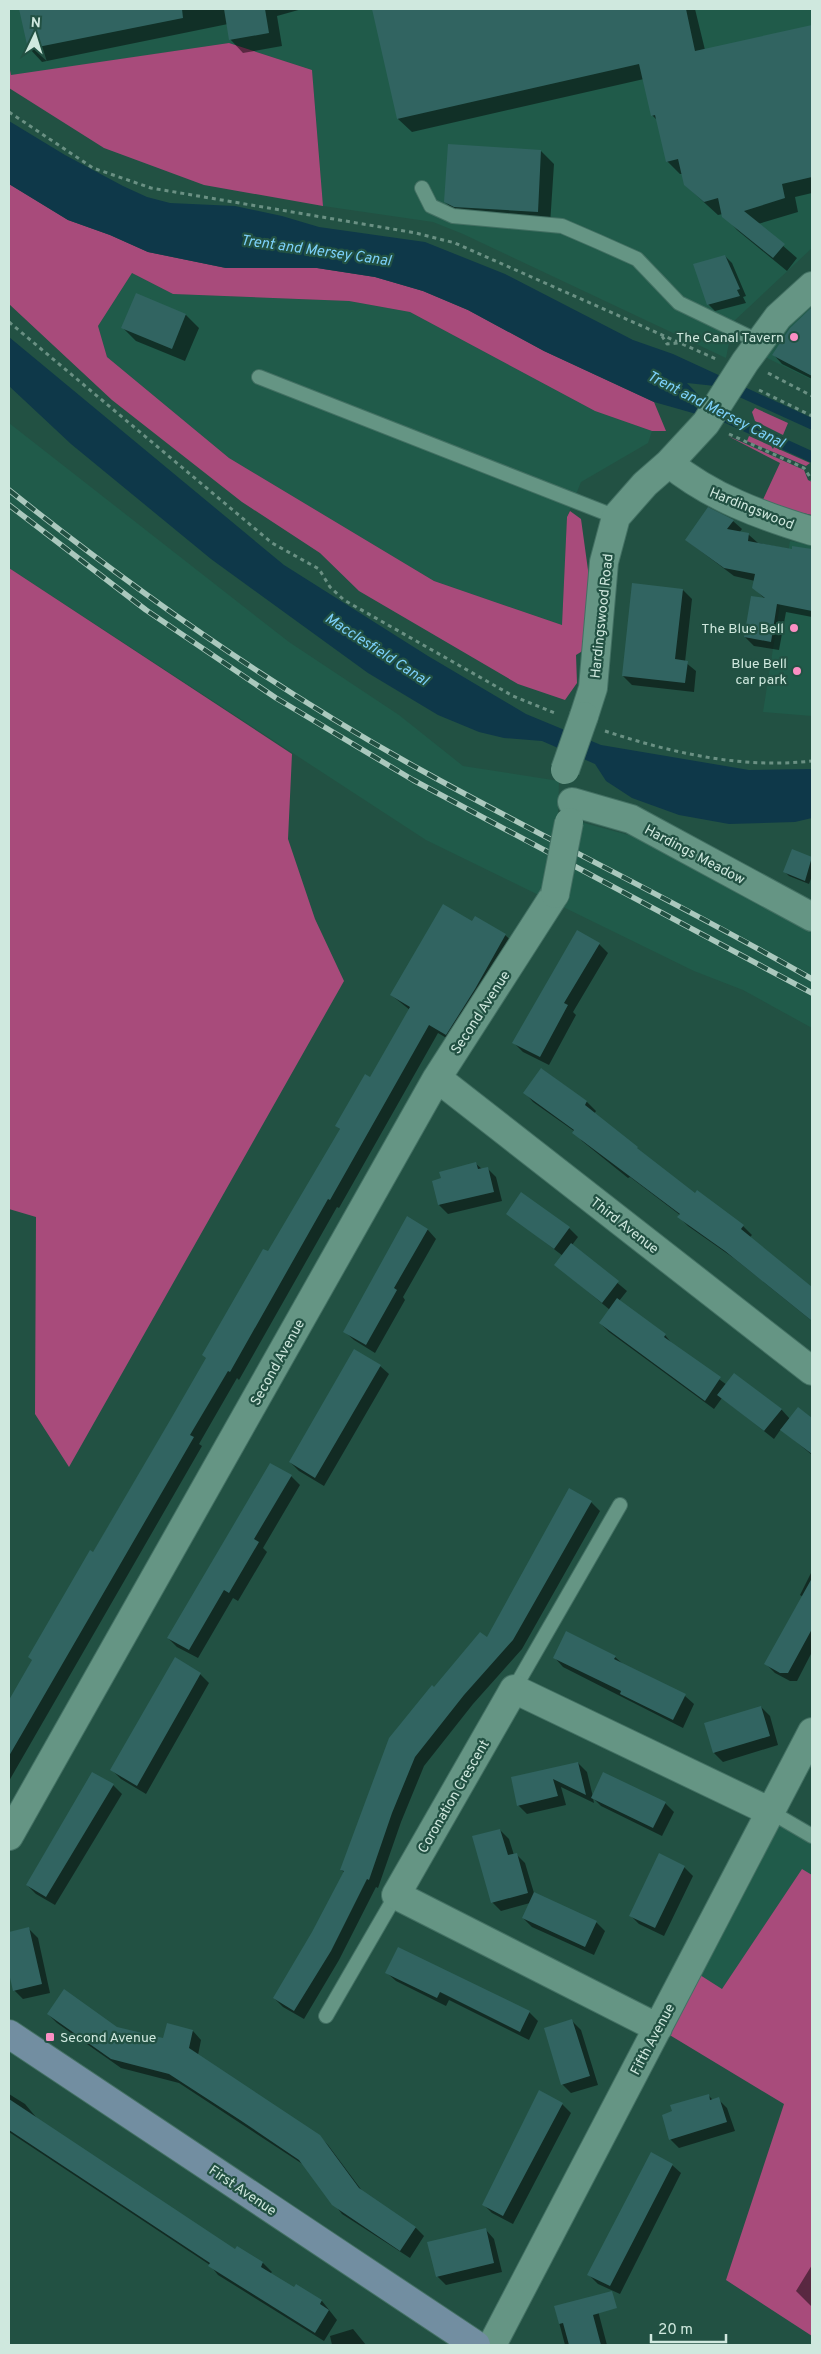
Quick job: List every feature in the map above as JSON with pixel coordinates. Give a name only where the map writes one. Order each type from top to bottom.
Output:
[{"type":"main road","name":"First Avenue","points":[[9,2034],[476,2345]]},
{"type":"street","name":"Hardingswood Road","points":[[555,894],[571,812],[565,770],[593,688],[604,562],[616,517],[644,484],[669,463],[706,423],[750,366],[778,317],[812,286]]},
{"type":"street","name":"Hardingswood","points":[[669,463],[712,494],[786,523],[812,531]]},
{"type":"street","name":"Hardings Meadow","points":[[571,812],[631,819],[812,917]]},
{"type":"street","name":"Second Avenue","points":[[9,1836],[437,1078],[555,894]]},
{"type":"street","name":"Third Avenue","points":[[437,1078],[812,1371]]},
{"type":"street","points":[[514,1689],[770,1812]]},
{"type":"street","name":"Coronation Crescent","points":[[396,1895],[514,1689]]},
{"type":"street","name":"Fifth Avenue","points":[[492,2345],[812,1732]]},
{"type":"street","points":[[396,1895],[658,2028]]},
{"type":"lane","points":[[422,188],[431,206],[453,216],[562,226],[637,259],[679,303],[750,366]]},
{"type":"lane","points":[[259,377],[616,517]]},
{"type":"lane","points":[[514,1689],[620,1505]]},
{"type":"lane","points":[[770,1812],[812,1836]]},
{"type":"lane","points":[[326,2016],[396,1895]]},
{"type":"path","points":[[9,112],[93,168],[151,188],[416,233],[455,243],[662,336],[750,366],[812,396]]},
{"type":"path","points":[[9,322],[272,543],[319,569],[330,587],[344,600],[513,696],[673,751],[738,762],[781,764],[812,761]]},
{"type":"path","points":[[662,336],[667,344],[679,343]]},
{"type":"path","points":[[750,366],[755,388],[812,416]]},
{"type":"path","points":[[706,423],[804,468],[812,480]]},
{"type":"shaded area","points":[[9,9],[812,9],[812,248],[733,322],[726,358],[463,234],[433,222],[323,206],[312,70],[229,43],[11,76],[9,65]]},
{"type":"shaded area","points":[[229,43],[312,70],[323,206],[204,185],[104,148],[9,88],[9,65],[11,75]]},
{"type":"shaded area","points":[[9,184],[68,220],[110,235],[148,252],[226,268],[317,268],[375,277],[423,291],[468,310],[544,351],[654,402],[666,431],[652,431],[595,411],[410,312],[349,301],[173,294],[132,273],[98,326],[107,357],[229,458],[434,581],[562,625],[567,517],[570,511],[581,519],[588,570],[589,647],[576,655],[577,683],[565,700],[518,684],[359,591],[320,553],[242,502],[112,400],[9,304]]},
{"type":"shaded area","points":[[132,273],[173,294],[349,301],[410,312],[595,411],[652,431],[648,443],[581,482],[567,517],[562,625],[434,581],[229,458],[107,357],[98,326]]},
{"type":"shaded area","name":"The Canal Tavern","points":[[812,301],[812,380],[763,356],[788,317]]},
{"type":"shaded area","points":[[755,408],[788,423],[783,435],[755,421],[752,412]]},
{"type":"shaded area","points":[[9,423],[289,642],[399,715],[463,766],[559,781],[558,816],[632,836],[677,857],[812,932],[812,1028],[743,990],[694,971],[426,840],[9,568]]},
{"type":"shaded area","points":[[728,436],[804,470],[808,480],[812,482],[812,515],[761,504],[780,463]]},
{"type":"shaded area","points":[[749,436],[771,446],[773,449],[774,447],[810,463],[806,466],[747,441]]},
{"type":"shaded area","name":"The Blue Bell","points":[[790,541],[812,545],[812,716],[763,712]]},
{"type":"shaded area","points":[[9,568],[292,754],[288,839],[315,919],[344,981],[69,1467],[35,1414],[36,1217],[9,1209]]},
{"type":"shaded area","points":[[789,1822],[812,1833],[812,2048],[689,1968],[759,1834]]},
{"type":"shaded area","points":[[802,1869],[812,1875],[812,2336],[726,2280],[784,2104],[658,2028],[689,1968],[722,1989]]},
{"type":"water","name":"Trent and Mersey Canal","points":[[9,121],[65,155],[147,197],[170,203],[235,206],[282,216],[319,227],[425,242],[505,274],[633,340],[673,354],[812,418],[812,430],[715,386],[687,383],[706,403],[812,451],[812,463],[721,421],[654,402],[544,351],[468,310],[423,291],[375,277],[317,268],[226,268],[148,252],[110,235],[68,220],[9,184]]},
{"type":"water","name":"Macclesfield Canal","points":[[9,337],[284,565],[428,656],[526,714],[601,745],[749,770],[812,769],[812,818],[795,822],[729,824],[679,815],[632,798],[606,781],[595,764],[542,741],[504,738],[479,732],[438,715],[368,673],[211,559],[71,444],[9,386]]},
{"type":"building","points":[[19,9],[182,9],[183,18],[28,49]]},
{"type":"building","points":[[224,9],[265,9],[269,33],[229,40]]},
{"type":"building","points":[[372,9],[686,9],[695,51],[812,25],[812,177],[782,184],[785,198],[744,211],[785,244],[773,258],[722,217],[718,198],[704,202],[684,185],[678,159],[666,162],[655,115],[651,116],[639,64],[397,119]]},
{"type":"building","points":[[448,144],[541,150],[538,212],[454,207],[444,202]]},
{"type":"building","points":[[725,255],[740,289],[737,290],[740,296],[707,305],[693,264]]},
{"type":"building","points":[[136,293],[186,314],[172,349],[121,328]]},
{"type":"building","name":"The Canal Tavern","points":[[812,307],[812,376],[772,355],[790,328]]},
{"type":"building","points":[[708,507],[734,520],[727,529],[749,533],[748,541],[792,549],[792,546],[812,549],[812,611],[777,604],[771,642],[744,637],[751,596],[765,598],[752,588],[755,574],[724,568],[685,540]]},
{"type":"building","points":[[632,583],[683,589],[675,659],[688,661],[685,683],[622,676]]},
{"type":"building","points":[[792,849],[812,857],[805,881],[783,872]]},
{"type":"building","points":[[443,904],[472,921],[475,916],[506,934],[446,1035],[429,1025],[230,1372],[228,1371],[190,1435],[194,1437],[9,1756],[9,1700],[32,1660],[28,1657],[90,1550],[93,1552],[206,1358],[202,1355],[263,1249],[268,1251],[340,1129],[335,1126],[365,1074],[370,1077],[410,1007],[390,995]]},
{"type":"building","points":[[577,930],[600,943],[564,1003],[568,1005],[540,1057],[512,1043]]},
{"type":"building","points":[[541,1068],[587,1101],[585,1105],[695,1193],[697,1190],[744,1225],[741,1229],[812,1287],[812,1321],[725,1251],[677,1217],[680,1214],[572,1133],[574,1130],[523,1093]]},
{"type":"building","points":[[476,1162],[478,1169],[488,1167],[494,1192],[438,1205],[432,1181],[441,1178],[439,1172]]},
{"type":"building","points":[[521,1192],[570,1227],[554,1249],[506,1214]]},
{"type":"building","points":[[407,1216],[428,1229],[394,1288],[397,1290],[366,1345],[343,1332]]},
{"type":"building","points":[[571,1243],[619,1281],[602,1303],[554,1265]]},
{"type":"building","points":[[617,1298],[666,1334],[664,1337],[721,1377],[705,1401],[599,1323]]},
{"type":"building","points":[[354,1349],[381,1365],[315,1478],[289,1462]]},
{"type":"building","points":[[734,1373],[782,1409],[764,1431],[717,1395]]},
{"type":"building","points":[[798,1407],[812,1418],[812,1454],[780,1430]]},
{"type":"building","points":[[270,1463],[292,1475],[254,1539],[259,1542],[229,1593],[224,1590],[189,1650],[167,1638]]},
{"type":"building","points":[[569,1488],[592,1501],[513,1640],[464,1695],[415,1757],[392,1813],[369,1880],[367,1879],[331,1951],[294,2011],[273,1998],[312,1932],[344,1871],[340,1870],[389,1738],[432,1685],[434,1687],[480,1632],[487,1637]]},
{"type":"building","points":[[812,1578],[812,1629],[788,1673],[780,1673],[764,1664]]},
{"type":"building","points":[[566,1631],[616,1656],[614,1659],[686,1694],[673,1720],[620,1694],[621,1691],[553,1658]]},
{"type":"building","points":[[175,1657],[201,1673],[137,1786],[110,1770]]},
{"type":"building","points":[[761,1706],[770,1736],[713,1753],[704,1723]]},
{"type":"building","points":[[578,1762],[586,1795],[553,1779],[558,1796],[517,1806],[511,1777]]},
{"type":"building","points":[[92,1772],[114,1784],[46,1897],[26,1885]]},
{"type":"building","points":[[603,1772],[666,1802],[653,1828],[591,1798]]},
{"type":"building","points":[[500,1829],[508,1855],[517,1853],[528,1893],[491,1903],[472,1836]]},
{"type":"building","points":[[659,1853],[685,1866],[655,1928],[629,1916]]},
{"type":"building","points":[[534,1892],[597,1921],[585,1947],[522,1918]]},
{"type":"building","points":[[29,1927],[42,1984],[13,1991],[9,1973],[9,1932]]},
{"type":"building","points":[[398,1947],[530,2011],[520,2032],[440,1992],[437,1998],[385,1973]]},
{"type":"building","points":[[64,1989],[117,2027],[163,2038],[167,2023],[193,2030],[189,2048],[320,2135],[359,2188],[416,2227],[400,2251],[332,2205],[299,2160],[240,2120],[169,2074],[111,2059],[47,2014]]},
{"type":"building","points":[[572,2019],[590,2076],[561,2085],[544,2028]]},
{"type":"building","points":[[539,2090],[563,2103],[503,2216],[482,2205]]},
{"type":"building","points":[[709,2094],[710,2100],[719,2097],[727,2122],[669,2140],[662,2115],[672,2111],[670,2105]]},
{"type":"building","points":[[9,2099],[235,2249],[237,2246],[263,2262],[261,2267],[294,2287],[296,2284],[322,2300],[320,2304],[329,2310],[315,2333],[208,2266],[210,2263],[9,2130]]},
{"type":"building","points":[[651,2152],[673,2164],[610,2286],[587,2275]]},
{"type":"building","points":[[486,2228],[494,2263],[436,2277],[427,2242]]},
{"type":"building","points":[[612,2291],[617,2308],[593,2315],[601,2345],[569,2345],[563,2323],[559,2324],[554,2306]]},
{"type":"railway","points":[[9,490],[157,602],[260,673],[312,706],[419,769],[812,979]]},
{"type":"railway","points":[[9,505],[146,610],[276,698],[413,780],[812,993]]},
{"type":"place","name":"The Canal Tavern","points":[[794,337]]},
{"type":"place","name":"The Blue Bell","points":[[794,628]]},
{"type":"place","name":"Blue Bell car park","points":[[797,671]]},
{"type":"place","name":"Second Avenue","points":[[50,2037]]}]
